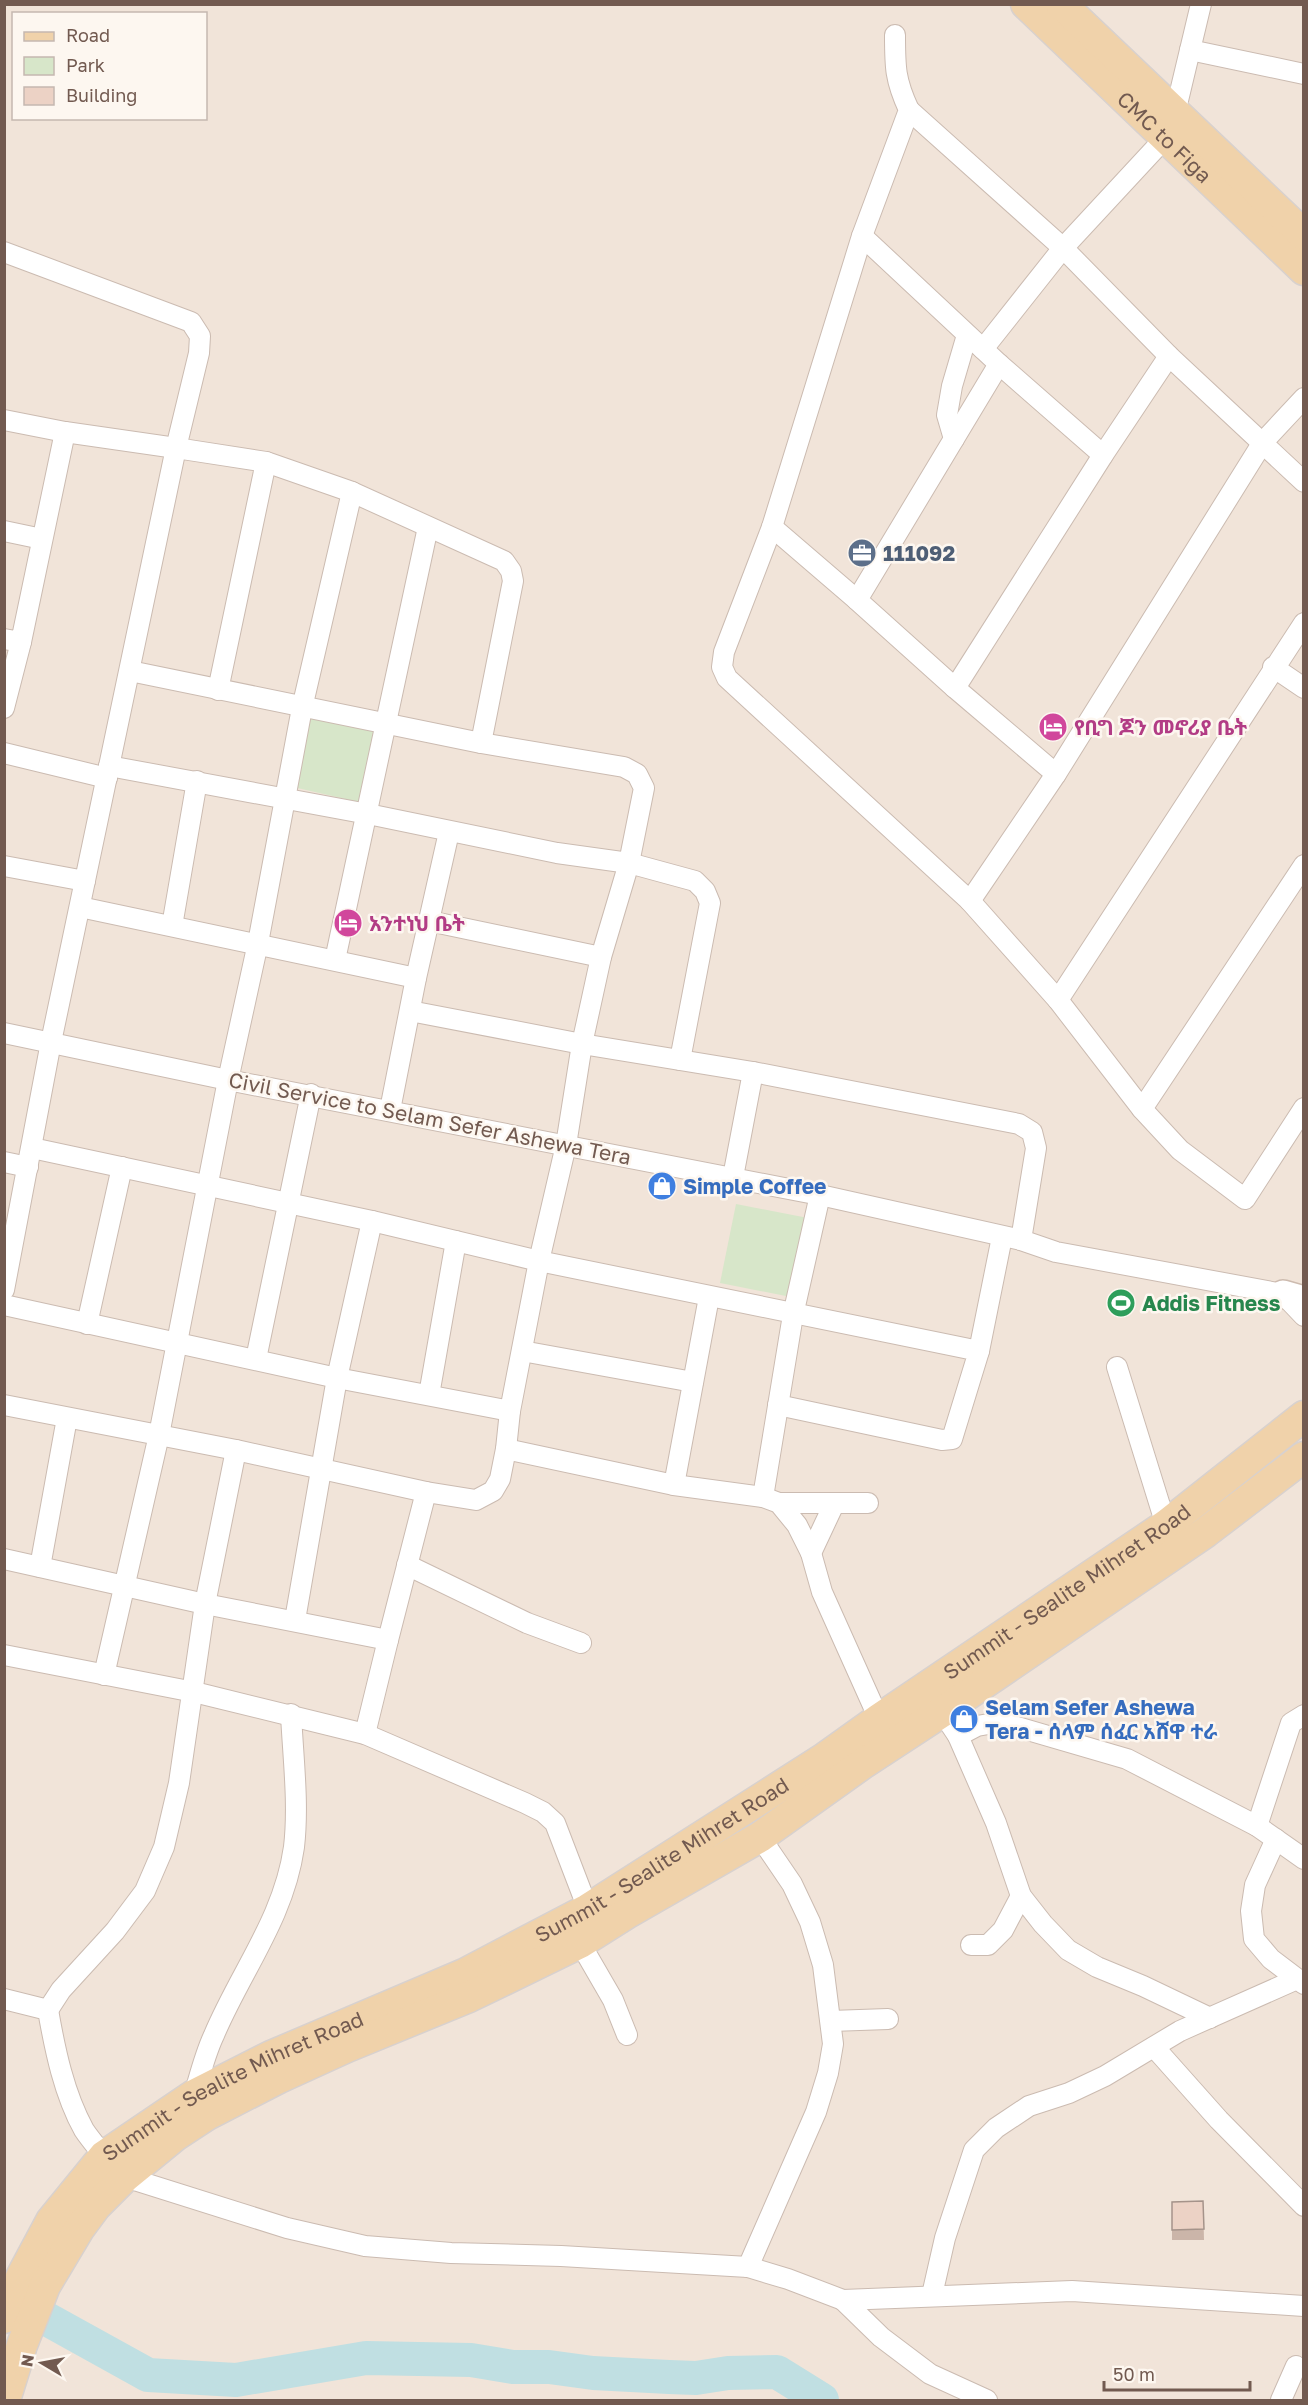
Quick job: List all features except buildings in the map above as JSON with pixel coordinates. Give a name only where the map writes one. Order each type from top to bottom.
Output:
[{"type":"main road","name":"CMC to Figa","points":[[1026,4],[1170,125],[1304,270]]},
{"type":"main road","points":[[1060,4],[1170,125],[1304,235]]},
{"type":"main road","name":"Summit - Sealite Mihret Road","points":[[33,2282],[51,2221],[104,2156],[194,2095],[271,2056],[464,1974],[588,1909],[831,1771],[879,1719],[1166,1525],[1304,1416]]},
{"type":"main road","points":[[4,2318],[96,2206],[125,2177],[175,2136],[207,2115],[259,2088],[347,2047],[470,1997],[580,1943],[760,1837],[831,1771],[861,1765],[950,1724],[1304,1456]]},
{"type":"main road","points":[[5,2400],[22,2345],[33,2282]]},
{"type":"street","points":[[983,349],[1063,248],[1170,125],[1190,50],[1198,6]]},
{"type":"street","points":[[895,35],[895,73],[909,110],[1063,248],[1169,356],[1304,482]]},
{"type":"street","points":[[1190,50],[1304,74]]},
{"type":"street","points":[[909,110],[862,236],[772,527],[724,652],[722,667],[727,678],[970,901],[1058,1000],[1142,1109],[1180,1150],[1245,1199],[1304,1108]]},
{"type":"street","points":[[862,236],[967,335],[1103,455]]},
{"type":"street","points":[[4,252],[191,322],[200,336],[199,353],[176,448],[51,1042],[4,1290]]},
{"type":"street","points":[[954,439],[947,414],[952,386],[967,335]]},
{"type":"street","points":[[955,688],[1103,455],[1169,356]]},
{"type":"street","points":[[857,600],[999,364]]},
{"type":"street","points":[[970,901],[1056,774],[1263,442],[1304,398]]},
{"type":"street","points":[[4,420],[65,432],[266,462],[352,492],[504,561],[511,571],[513,581],[481,743]]},
{"type":"street","points":[[4,708],[13,640],[42,538],[65,432]]},
{"type":"street","points":[[218,690],[266,462]]},
{"type":"street","points":[[104,1675],[159,1435],[228,1080],[258,943],[302,708],[352,492]]},
{"type":"street","points":[[335,960],[428,527]]},
{"type":"street","points":[[772,527],[1056,774]]},
{"type":"street","points":[[4,531],[42,538]]},
{"type":"street","points":[[1058,1000],[1304,623]]},
{"type":"street","points":[[1274,667],[1304,688]]},
{"type":"street","points":[[4,1405],[320,1467],[426,1492],[476,1500],[493,1491],[500,1479],[506,1449],[510,1411],[539,1261],[566,1144],[582,1044],[601,957],[629,863],[644,788],[637,774],[624,766],[481,743],[130,671]]},
{"type":"street","points":[[4,753],[108,772],[197,781],[557,853],[629,863],[695,881],[705,891],[710,903],[680,1060]]},
{"type":"street","points":[[172,926],[197,781]]},
{"type":"street","points":[[390,1110],[416,978],[449,832]]},
{"type":"street","points":[[1142,1109],[1304,865]]},
{"type":"street","points":[[4,866],[85,881]]},
{"type":"street","points":[[80,907],[416,978]]},
{"type":"street","points":[[429,921],[601,957]]},
{"type":"street","points":[[410,1011],[582,1044],[753,1072],[1019,1124],[1032,1132],[1036,1148],[952,1439],[942,1440],[778,1405]]},
{"type":"street","name":"Civil Service to Selam Sefer Ashewa Tera","points":[[4,1033],[228,1080],[311,1094],[820,1194],[1011,1238],[1056,1252],[1293,1297],[1304,1316]]},
{"type":"street","points":[[733,1177],[753,1072]]},
{"type":"street","points":[[256,1359],[311,1094]]},
{"type":"street","points":[[4,1162],[30,1158],[122,1167],[372,1221],[539,1261],[793,1315],[979,1351]]},
{"type":"street","points":[[87,1324],[122,1167]]},
{"type":"street","points":[[771,1500],[778,1405],[793,1315],[820,1194]]},
{"type":"street","points":[[295,1620],[337,1378],[372,1221]]},
{"type":"street","points":[[429,1395],[456,1241]]},
{"type":"street","points":[[674,1485],[709,1297]]},
{"type":"street","points":[[4,1305],[337,1378],[510,1411]]},
{"type":"street","points":[[522,1351],[693,1382]]},
{"type":"street","points":[[1117,1367],[1166,1525]]},
{"type":"street","points":[[40,1567],[68,1418]]},
{"type":"street","points":[[506,1449],[674,1485],[771,1500],[834,1504],[868,1503]]},
{"type":"street","points":[[104,2156],[84,2130],[68,2091],[54,2047],[48,2010],[61,1990],[115,1931],[146,1891],[164,1847],[179,1783],[205,1604],[236,1450]]},
{"type":"street","points":[[365,1734],[426,1492]]},
{"type":"street","points":[[771,1500],[797,1525],[811,1553],[822,1592],[879,1719]]},
{"type":"street","points":[[811,1553],[834,1504]]},
{"type":"street","points":[[4,1559],[205,1604],[388,1640]]},
{"type":"street","points":[[407,1565],[527,1623],[581,1643]]},
{"type":"street","points":[[4,1655],[194,1692],[365,1734],[543,1812],[555,1823],[588,1909]]},
{"type":"street","points":[[194,2095],[213,2035],[270,1927],[287,1878],[294,1847],[295,1812],[291,1714]]},
{"type":"street","points":[[1257,1826],[1292,1723],[1304,1715]]},
{"type":"street","points":[[1210,2018],[1097,1967],[1068,1950],[1043,1924],[1021,1896],[996,1823],[950,1724],[977,1726],[1000,1722],[1127,1759],[1257,1826],[1304,1859]]},
{"type":"street","points":[[748,2267],[816,2112],[828,2073],[833,2044],[823,1965],[810,1922],[792,1884],[760,1837]]},
{"type":"street","points":[[1276,1839],[1255,1885],[1251,1911],[1254,1939],[1271,1959],[1300,1981]]},
{"type":"street","points":[[971,1945],[988,1945],[1003,1930],[1021,1896]]},
{"type":"street","points":[[580,1943],[613,2000],[627,2035]]},
{"type":"street","points":[[932,2295],[945,2238],[974,2151],[996,2128],[1029,2106],[1069,2093],[1105,2076],[1180,2031],[1300,1981]]},
{"type":"street","points":[[4,1999],[48,2010]]},
{"type":"street","points":[[831,2021],[888,2019]]},
{"type":"street","points":[[1154,2047],[1219,2120],[1304,2206]]},
{"type":"street","points":[[125,2177],[287,2228],[365,2246],[451,2253],[561,2256],[748,2267],[843,2300],[1072,2291],[1304,2306]]},
{"type":"street","points":[[843,2300],[881,2337],[930,2374],[987,2400]]},
{"type":"street","points":[[1281,2400],[1296,2366]]},
{"type":"shaded area","points":[[5,5],[1303,5],[1303,2400],[5,2400]]},
{"type":"green space","points":[[305,712],[380,725],[363,803],[293,787]]},
{"type":"green space","points":[[736,1204],[808,1218],[791,1297],[720,1283]]},
{"type":"waterway","points":[[7,2297],[148,2375],[236,2380],[366,2358],[471,2360],[513,2367],[549,2367],[593,2373],[669,2377],[696,2378],[728,2373],[777,2372],[822,2400]]},
{"type":"place","name":"111092","points":[[862,553]]},
{"type":"place","name":"የቢግ ጆን መኖሪያ ቤት","points":[[1053,727]]},
{"type":"place","name":"አንተነህ ቤት","points":[[348,923]]},
{"type":"place","name":"Simple Coffee","points":[[662,1186]]},
{"type":"place","name":"Addis Fitness","points":[[1121,1303]]},
{"type":"place","name":"Selam Sefer Ashewa Tera - ሰላም ሰፈር አሸዋ ተራ","points":[[964,1719]]}]
